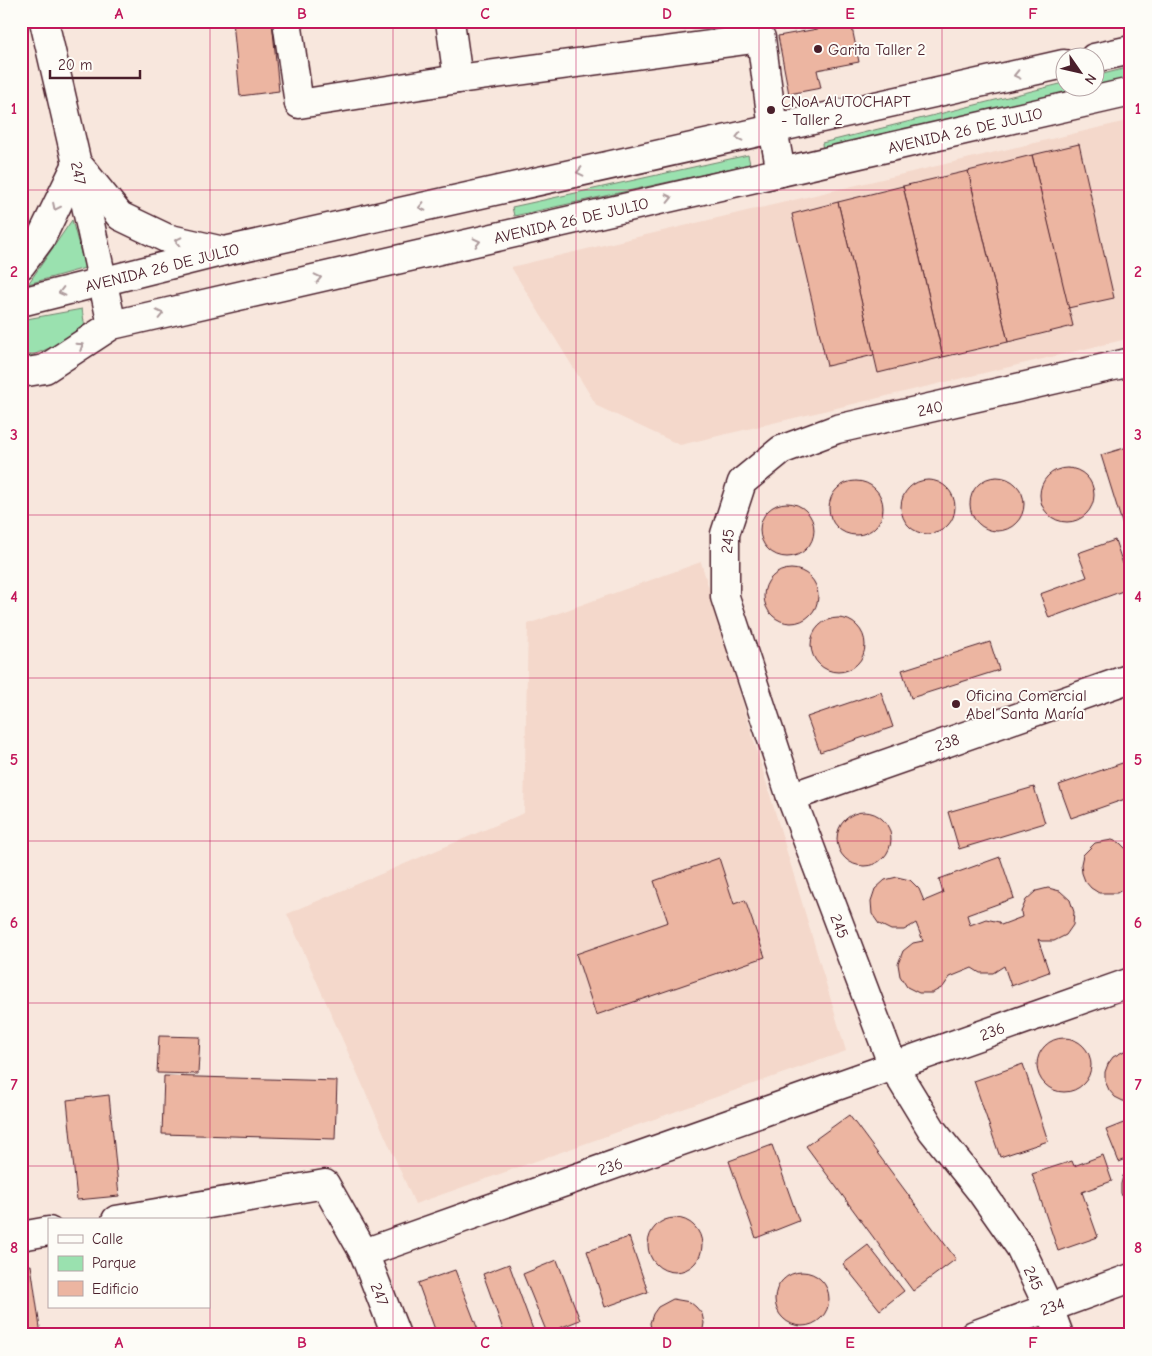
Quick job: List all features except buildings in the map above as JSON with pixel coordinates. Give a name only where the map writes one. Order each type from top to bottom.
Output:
[{"type":"street","name":"247","points":[[44,21],[112,325]]},
{"type":"street","points":[[287,21],[299,104],[760,38],[781,172]]},
{"type":"street","points":[[450,21],[458,80]]},
{"type":"street","points":[[1104,56],[1131,50]]},
{"type":"street","name":"AVENIDA 26 DE JULIO","points":[[21,302],[225,251],[1054,66]]},
{"type":"street","name":"AVENIDA 26 DE JULIO","points":[[33,371],[112,325],[1131,92]]},
{"type":"street","points":[[21,264],[41,238],[77,164],[120,216],[166,238],[225,251]]},
{"type":"street","name":"240","points":[[742,482],[781,450],[837,429],[1131,362]]},
{"type":"street","points":[[21,394],[33,371]]},
{"type":"street","name":"245","points":[[742,482],[725,534],[725,597],[791,797],[892,1066],[932,1130],[980,1190],[1020,1247],[1059,1335]]},
{"type":"street","name":"238","points":[[791,797],[1131,678]]},
{"type":"street","name":"236","points":[[364,1253],[1131,982]]},
{"type":"street","points":[[128,1218],[325,1184],[364,1253]]},
{"type":"street","points":[[21,1236],[48,1231]]},
{"type":"street","name":"247","points":[[364,1253],[396,1335]]},
{"type":"street","name":"234","points":[[974,1335],[1131,1278]]},
{"type":"shaded area","points":[[1131,120],[1131,338],[680,445],[597,406],[511,267]]},
{"type":"shaded area","points":[[701,562],[846,1051],[415,1204],[287,914],[524,813],[528,624]]},
{"type":"green space","points":[[1131,67],[1131,77],[1104,84],[1104,74]]},
{"type":"green space","points":[[1054,85],[1054,96],[823,153],[822,143]]},
{"type":"green space","points":[[748,155],[750,164],[514,216],[512,207]]},
{"type":"green space","points":[[72,220],[85,268],[28,284]]},
{"type":"green space","points":[[82,309],[85,328],[52,347],[21,360],[21,320]]},
{"type":"place","name":"Garita Taller 2","points":[[818,49]]},
{"type":"place","name":"CNoA AUTOCHAPT - Taller 2","points":[[771,110]]},
{"type":"place","name":"Oficina Comercial Abel Santa María","points":[[956,704]]}]
